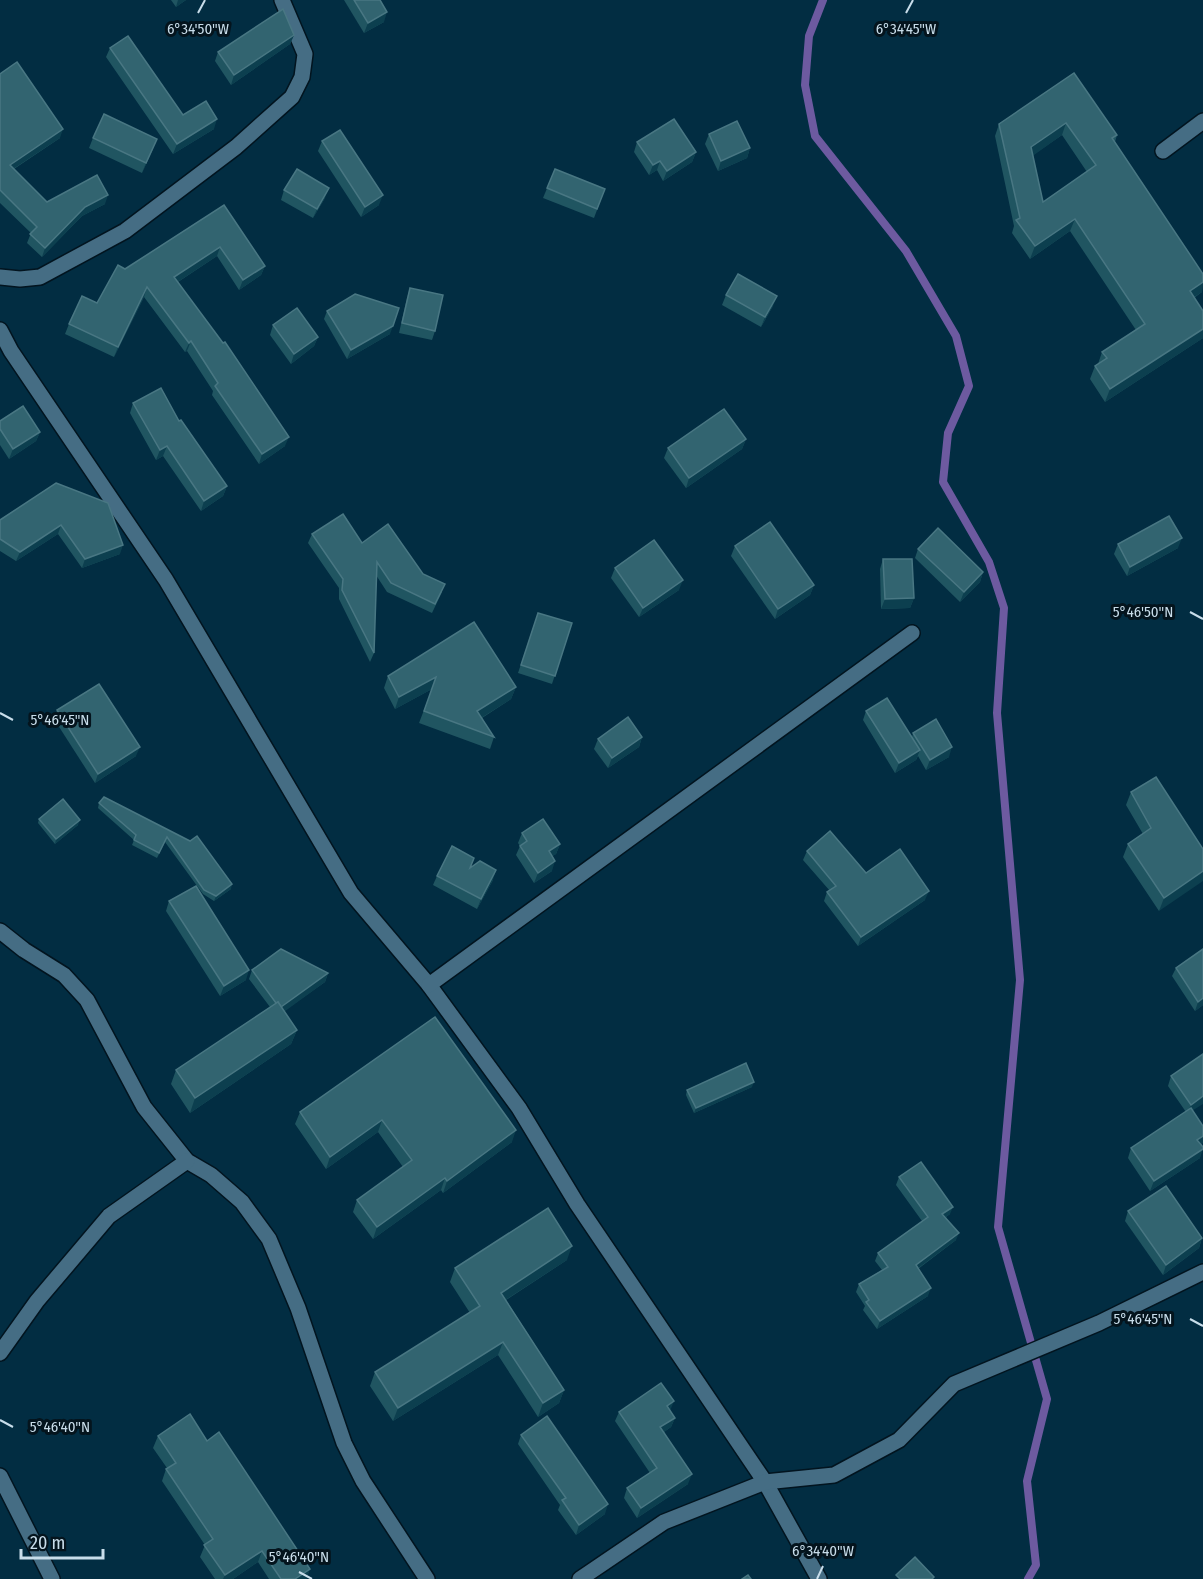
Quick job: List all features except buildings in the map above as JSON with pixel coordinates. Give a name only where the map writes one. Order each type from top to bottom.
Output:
[{"type":"street","points":[[0,277],[20,279],[40,276],[125,231],[236,147],[292,97],[302,77],[306,54],[282,0]]},
{"type":"street","points":[[1163,151],[1203,121]]},
{"type":"street","points":[[0,330],[11,351],[165,580],[351,893],[429,985],[519,1108],[577,1204],[765,1482],[819,1579]]},
{"type":"street","points":[[429,985],[912,633]]},
{"type":"street","points":[[0,931],[24,950],[64,975],[87,1000],[144,1107],[187,1161],[211,1175],[242,1202],[269,1239],[298,1308],[344,1443],[363,1481],[428,1579]]},
{"type":"street","points":[[0,1353],[37,1301],[109,1216],[187,1161]]},
{"type":"street","points":[[579,1579],[664,1522],[765,1482],[834,1475],[898,1440],[954,1384],[1099,1323],[1203,1272]]},
{"type":"street","points":[[0,1476],[52,1579]]},
{"type":"waterway","points":[[823,0],[809,36],[805,85],[815,136],[906,251],[956,336],[969,386],[948,433],[943,482],[989,562],[1004,608],[997,713],[1020,980],[998,1227],[1047,1399],[1027,1481],[1036,1565],[1028,1579]]}]
